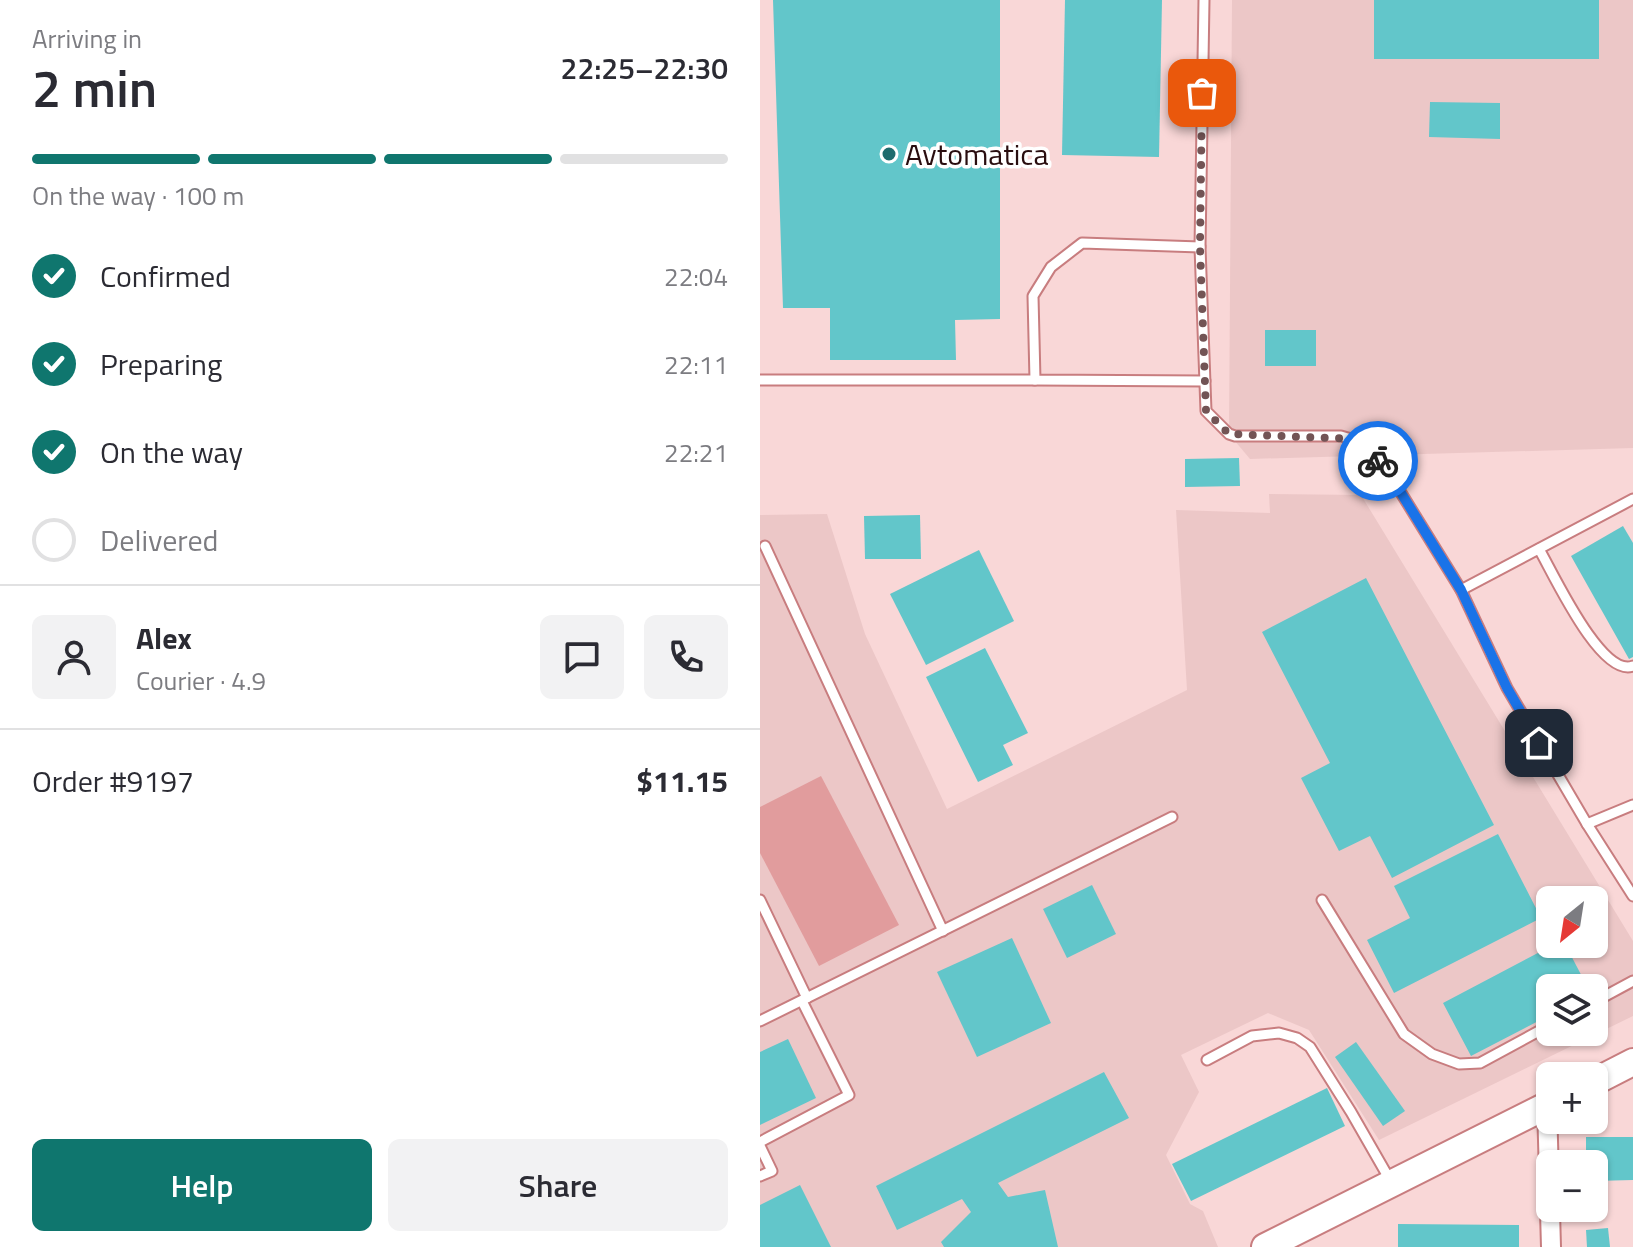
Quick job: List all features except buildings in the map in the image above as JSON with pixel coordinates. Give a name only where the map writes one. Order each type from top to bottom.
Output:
[{"type":"street","points":[[1608,1075],[1633,1062]]},
{"type":"street","points":[[1265,1247],[1536,1110]]},
{"type":"street","points":[[1549,1134],[1551,1247]]},
{"type":"lane","points":[[1204,0],[1200,247],[1206,411],[1229,434],[1341,436],[1362,442],[1390,475],[1461,590],[1507,688],[1633,896]]},
{"type":"lane","points":[[1035,380],[1033,296],[1051,267],[1082,243],[1200,247]]},
{"type":"lane","points":[[760,380],[1205,381]]},
{"type":"lane","points":[[1461,590],[1633,499]]},
{"type":"lane","points":[[765,546],[943,931]]},
{"type":"lane","points":[[1539,549],[1596,647],[1615,665],[1627,669],[1633,666]]},
{"type":"lane","points":[[1587,824],[1633,805]]},
{"type":"lane","points":[[760,1021],[1172,817]]},
{"type":"lane","points":[[760,900],[849,1095],[760,1144],[772,1171],[760,1176]]},
{"type":"lane","points":[[1322,900],[1404,1034],[1432,1054],[1459,1064],[1480,1063],[1536,1033]]},
{"type":"lane","points":[[1608,994],[1633,981]]},
{"type":"lane","points":[[1207,1060],[1252,1036],[1279,1033],[1297,1038],[1310,1047],[1391,1183]]},
{"type":"shaded area","points":[[1232,0],[1633,0],[1633,448],[1250,459],[1229,434]]},
{"type":"shaded area","points":[[1269,494],[1361,495],[1599,886],[1536,886],[1536,958],[1608,958],[1608,900],[1633,941],[1633,1016],[1608,1028],[1608,974],[1536,974],[1536,1046],[1572,1046],[1379,1140],[1309,1030],[1268,1013],[1181,1055],[1199,1092],[1166,1155],[1190,1204],[1203,1211],[1218,1247],[760,1247],[760,515],[827,514],[865,634],[947,809],[1187,690],[1176,510],[1270,513]]},
{"type":"shaded area","points":[[821,776],[899,925],[819,966],[760,853],[760,807]]},
{"type":"way so far","points":[[1202,93],[1200,247],[1206,411],[1229,434],[1235,436],[1341,436],[1362,442],[1378,461]]},
{"type":"place","name":"Avtomatica","points":[[889,154]]},
{"type":"route","points":[[1378,461],[1390,475],[1461,590],[1507,688],[1539,743]]}]
